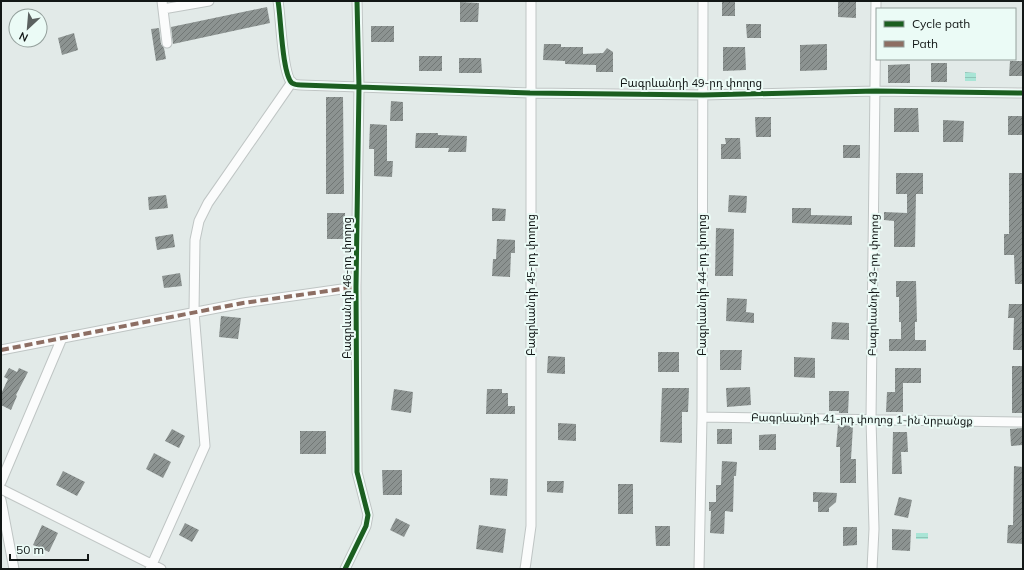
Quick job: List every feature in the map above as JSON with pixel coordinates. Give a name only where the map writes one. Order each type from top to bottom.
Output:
[{"type":"street","points":[[167,43],[163,5],[209,1]]},
{"type":"street","points":[[151,567],[205,446],[194,312],[195,240],[199,221],[208,203],[292,82],[289,77],[284,53],[278,1]]},
{"type":"street","name":"Բագրևանդի 46-րդ փողոց","points":[[345,569],[366,526],[368,515],[357,472],[356,287],[359,87],[357,1]]},
{"type":"street","name":"Բագրևանդի 45-րդ փողոց","points":[[525,569],[531,526],[531,1]]},
{"type":"street","name":"Բագրևանդի 44-րդ փողոց","points":[[698,569],[702,417],[703,1]]},
{"type":"street","name":"Բագրևանդի 43-րդ փողոց","points":[[872,569],[874,529],[872,419],[876,1]]},
{"type":"street","name":"Բագրևանդի 49-րդ փողոց","points":[[292,82],[301,86],[530,93],[703,94],[876,91],[1023,93]]},
{"type":"street","points":[[1,350],[243,303],[356,287]]},
{"type":"street","points":[[1,482],[62,338]]},
{"type":"street","name":"Բագրևանդի 41-րդ փողոց 1-ին նրբանցք","points":[[702,417],[1023,422]]},
{"type":"street","points":[[1,489],[151,567],[161,569]]},
{"type":"street","points":[[1,500],[14,569]]},
{"type":"shaded area","points":[[965,72],[976,73],[976,81],[965,81]]},
{"type":"shaded area","points":[[916,533],[928,533],[928,539],[916,539]]},
{"type":"building","points":[[722,1],[735,1],[735,16],[722,16]]},
{"type":"building","points":[[838,1],[856,1],[856,18],[838,17]]},
{"type":"building","points":[[460,2],[479,3],[478,22],[460,22]]},
{"type":"building","points":[[267,7],[270,23],[173,44],[171,27]]},
{"type":"building","points":[[746,24],[761,24],[761,38],[747,38]]},
{"type":"building","points":[[371,26],[394,26],[394,42],[371,42]]},
{"type":"building","points":[[159,28],[161,44],[164,48],[166,59],[156,61],[151,29]]},
{"type":"building","points":[[74,33],[78,50],[62,55],[58,38]]},
{"type":"building","points":[[544,44],[561,44],[561,47],[583,47],[583,54],[603,53],[607,48],[613,52],[613,72],[596,72],[596,65],[565,64],[565,61],[543,60]]},
{"type":"building","points":[[827,44],[827,70],[800,71],[800,45]]},
{"type":"building","points":[[723,47],[745,47],[746,70],[723,71]]},
{"type":"building","points":[[419,56],[442,56],[442,71],[419,71]]},
{"type":"building","points":[[459,58],[481,58],[482,73],[459,73]]},
{"type":"building","points":[[1010,61],[1023,61],[1023,76],[1009,76]]},
{"type":"building","points":[[931,63],[947,63],[947,82],[931,82]]},
{"type":"building","points":[[910,64],[910,83],[888,83],[888,65]]},
{"type":"building","points":[[326,97],[343,97],[344,194],[326,194]]},
{"type":"building","points":[[391,101],[403,102],[403,121],[390,121]]},
{"type":"building","points":[[894,108],[918,108],[919,132],[894,132]]},
{"type":"building","points":[[1008,116],[1023,116],[1023,135],[1008,135]]},
{"type":"building","points":[[755,117],[771,117],[771,137],[756,137]]},
{"type":"building","points":[[943,120],[964,121],[963,142],[943,142]]},
{"type":"building","points":[[370,124],[387,125],[387,161],[393,161],[392,177],[374,176],[374,149],[369,149]]},
{"type":"building","points":[[416,133],[438,133],[438,135],[467,136],[466,152],[448,152],[449,148],[415,148]]},
{"type":"building","points":[[725,138],[740,138],[741,159],[721,159],[721,144],[726,144]]},
{"type":"building","points":[[843,145],[860,145],[860,158],[843,158]]},
{"type":"building","points":[[896,173],[923,173],[923,194],[916,194],[915,247],[894,247],[894,221],[884,220],[884,212],[907,213],[907,194],[896,194]]},
{"type":"building","points":[[1009,173],[1022,173],[1023,284],[1015,284],[1014,255],[1004,255],[1004,234],[1009,234]]},
{"type":"building","points":[[166,195],[168,208],[149,210],[148,197]]},
{"type":"building","points":[[729,195],[747,196],[746,213],[728,212]]},
{"type":"building","points":[[492,208],[506,209],[505,221],[492,221]]},
{"type":"building","points":[[792,208],[811,208],[811,215],[852,216],[852,225],[792,223]]},
{"type":"building","points":[[327,213],[345,213],[345,239],[327,239]]},
{"type":"building","points":[[716,228],[734,229],[733,276],[715,276]]},
{"type":"building","points":[[173,234],[175,247],[157,250],[155,237]]},
{"type":"building","points":[[497,239],[515,240],[515,253],[511,253],[510,277],[492,276],[493,259],[496,259]]},
{"type":"building","points":[[180,273],[182,286],[164,288],[162,276]]},
{"type":"building","points":[[896,281],[916,281],[917,322],[915,322],[915,340],[926,340],[926,351],[889,351],[889,339],[901,339],[899,297],[896,297]]},
{"type":"building","points":[[727,298],[747,299],[746,312],[754,313],[754,323],[726,321]]},
{"type":"building","points":[[1009,304],[1023,304],[1023,350],[1013,350],[1014,318],[1008,318]]},
{"type":"building","points":[[221,316],[241,318],[238,339],[219,337]]},
{"type":"building","points":[[832,322],[849,323],[849,340],[831,339]]},
{"type":"building","points":[[720,350],[742,350],[741,370],[720,370]]},
{"type":"building","points":[[658,352],[679,352],[679,372],[658,372]]},
{"type":"building","points":[[548,356],[565,357],[565,374],[547,373]]},
{"type":"building","points":[[794,357],[815,358],[815,378],[794,377]]},
{"type":"building","points":[[1012,366],[1023,366],[1023,413],[1012,413]]},
{"type":"building","points":[[9,368],[17,372],[19,368],[28,372],[16,395],[17,396],[11,410],[1,405],[1,394],[8,379],[4,377]]},
{"type":"building","points":[[895,368],[921,368],[921,383],[903,383],[903,412],[886,412],[887,392],[895,392]]},
{"type":"building","points":[[750,387],[751,405],[727,407],[726,388]]},
{"type":"building","points":[[662,388],[689,388],[688,412],[682,412],[682,443],[660,442]]},
{"type":"building","points":[[394,389],[413,392],[411,413],[391,410]]},
{"type":"building","points":[[487,389],[502,389],[502,393],[508,393],[508,406],[515,406],[515,414],[486,414]]},
{"type":"building","points":[[829,391],[849,391],[848,413],[829,411]]},
{"type":"building","points":[[558,423],[576,424],[576,441],[558,440]]},
{"type":"building","points":[[838,425],[853,426],[851,459],[856,459],[856,483],[840,483],[840,447],[836,447]]},
{"type":"building","points":[[1023,428],[1023,445],[1011,446],[1010,429]]},
{"type":"building","points":[[172,429],[185,436],[179,448],[165,441]]},
{"type":"building","points":[[717,429],[732,429],[732,444],[717,444]]},
{"type":"building","points":[[300,431],[326,431],[326,454],[300,454]]},
{"type":"building","points":[[893,432],[907,432],[908,452],[901,452],[902,474],[892,474]]},
{"type":"building","points":[[776,434],[776,450],[759,450],[759,435]]},
{"type":"building","points":[[154,453],[171,462],[163,478],[146,469]]},
{"type":"building","points":[[722,461],[737,462],[736,476],[734,476],[733,512],[725,511],[724,534],[710,533],[711,511],[709,511],[709,502],[716,502],[716,485],[721,485]]},
{"type":"building","points":[[1014,466],[1023,467],[1023,544],[1007,543],[1008,525],[1013,525]]},
{"type":"building","points":[[382,470],[402,470],[402,495],[383,495]]},
{"type":"building","points":[[63,471],[85,482],[77,496],[56,485]]},
{"type":"building","points":[[490,478],[508,479],[507,496],[490,495]]},
{"type":"building","points":[[547,481],[564,481],[563,493],[547,492]]},
{"type":"building","points":[[618,484],[633,484],[633,514],[618,514]]},
{"type":"building","points":[[813,492],[837,493],[836,502],[829,508],[829,512],[818,512],[818,502],[813,502]]},
{"type":"building","points":[[899,497],[912,500],[908,518],[894,515]]},
{"type":"building","points":[[396,518],[410,525],[404,537],[390,530]]},
{"type":"building","points":[[185,523],[199,530],[192,542],[179,535]]},
{"type":"building","points":[[42,525],[58,533],[49,552],[33,545]]},
{"type":"building","points":[[479,525],[506,529],[503,553],[476,549]]},
{"type":"building","points":[[655,526],[670,526],[670,546],[656,546]]},
{"type":"building","points":[[843,527],[857,527],[857,545],[843,546]]},
{"type":"building","points":[[892,529],[911,530],[910,551],[892,550]]},
{"type":"marked path","points":[[1,350],[243,303],[356,287]]},
{"type":"cycle path","points":[[278,1],[286,69],[292,83],[298,85],[530,93],[703,95],[876,91],[1023,93]]},
{"type":"cycle path","points":[[345,569],[366,526],[368,515],[357,472],[356,287],[359,87],[357,1]]}]
